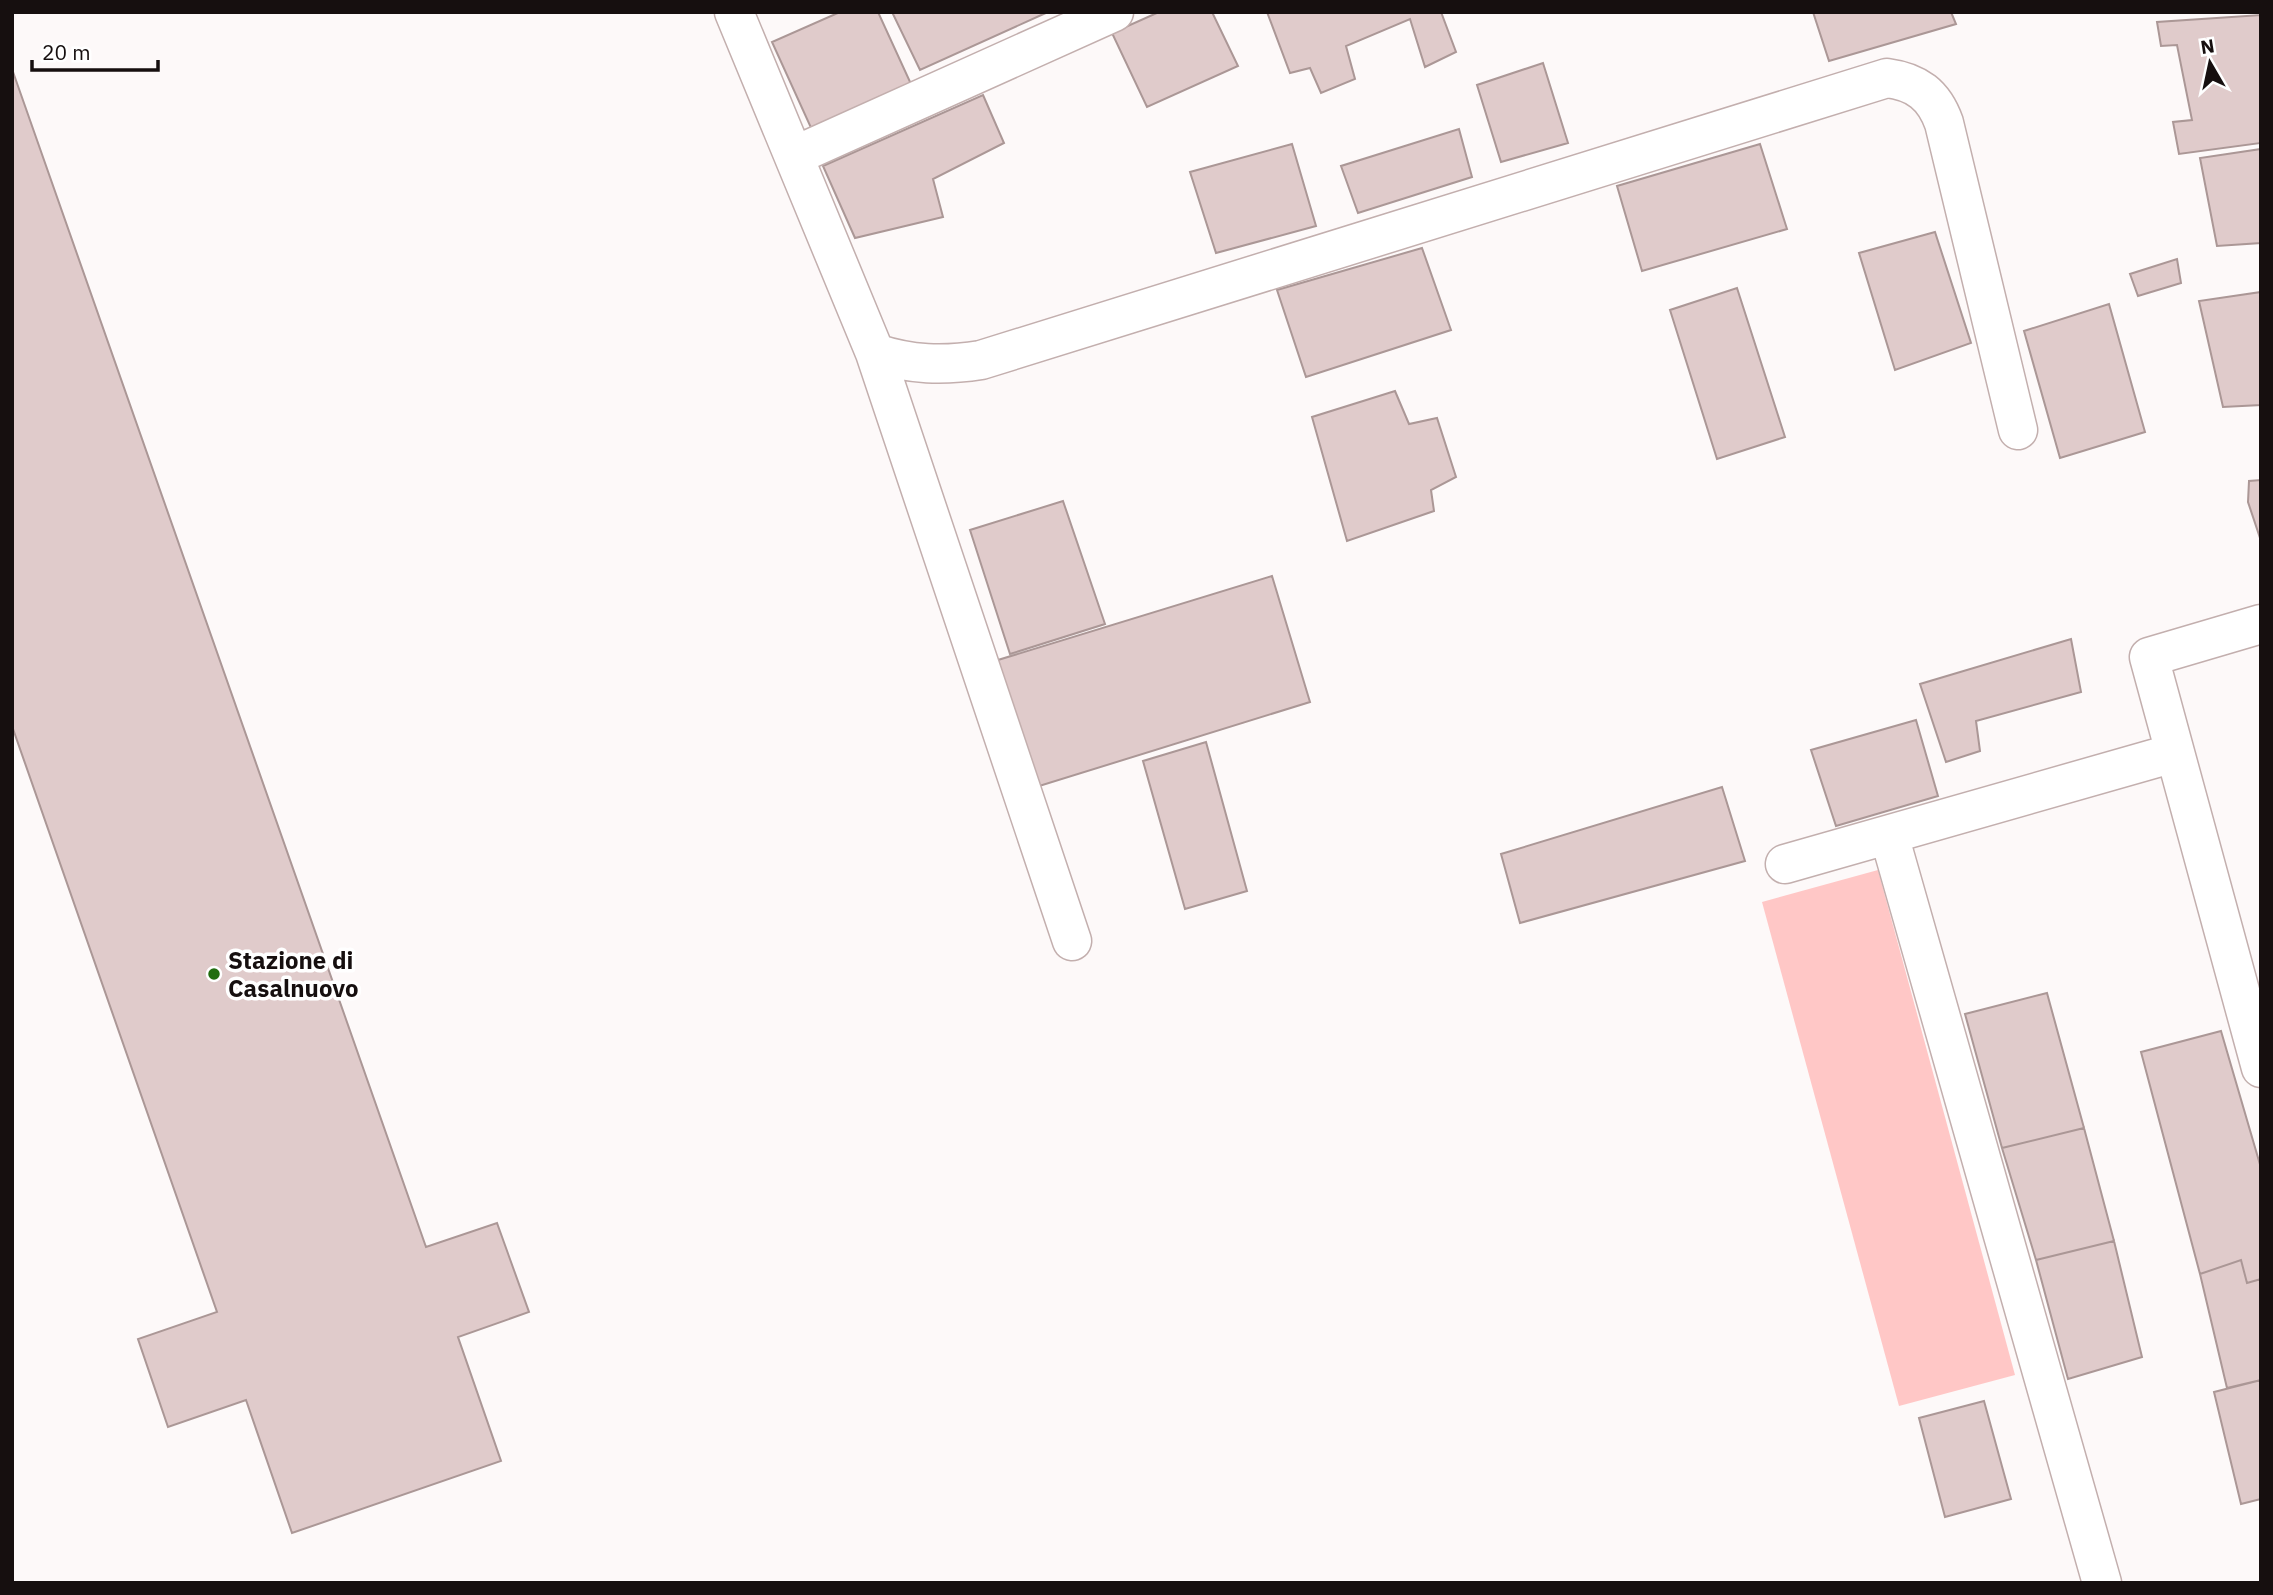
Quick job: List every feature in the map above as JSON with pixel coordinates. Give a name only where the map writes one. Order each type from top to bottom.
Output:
[{"type":"street","points":[[734,12],[875,353],[1072,941]]},
{"type":"street","points":[[794,156],[1114,12]]},
{"type":"street","points":[[875,353],[899,361],[925,365],[953,365],[981,360],[1887,78],[1918,86],[1939,108],[2018,430]]},
{"type":"street","points":[[2261,624],[2149,657],[2261,1068]]},
{"type":"street","points":[[1785,864],[2174,753]]},
{"type":"street","points":[[1889,835],[2102,1583]]},
{"type":"shaded area","points":[[1878,870],[2015,1375],[1899,1406],[1762,902]]},
{"type":"building","points":[[840,12],[878,12],[911,84],[812,130],[772,42]]},
{"type":"building","points":[[892,12],[1048,12],[920,70]]},
{"type":"building","points":[[1159,12],[1212,12],[1238,66],[1147,107],[1112,33]]},
{"type":"building","points":[[1267,12],[1441,12],[1456,52],[1425,67],[1410,19],[1346,46],[1355,79],[1321,93],[1310,68],[1290,73]]},
{"type":"building","points":[[1813,12],[1951,12],[1956,24],[1829,61]]},
{"type":"building","points":[[2261,15],[2261,143],[2179,154],[2173,122],[2192,120],[2177,45],[2161,46],[2157,22]]},
{"type":"building","points":[[1543,63],[1568,143],[1501,162],[1477,85]]},
{"type":"building","name":"Stazione di Casalnuovo","points":[[12,69],[426,1247],[497,1223],[529,1312],[458,1337],[501,1461],[292,1533],[246,1400],[168,1427],[138,1339],[217,1312],[12,726]]},
{"type":"building","points":[[983,95],[1004,143],[933,179],[943,217],[855,238],[823,166]]},
{"type":"building","points":[[1459,129],[1472,177],[1358,213],[1341,166]]},
{"type":"building","points":[[1292,144],[1316,226],[1216,253],[1190,172]]},
{"type":"building","points":[[1760,144],[1787,229],[1642,271],[1617,186]]},
{"type":"building","points":[[2261,149],[2261,243],[2217,246],[2200,158]]},
{"type":"building","points":[[1935,232],[1971,343],[1895,370],[1859,253]]},
{"type":"building","points":[[1422,248],[1451,330],[1306,377],[1277,290]]},
{"type":"building","points":[[2177,259],[2181,283],[2138,296],[2130,274]]},
{"type":"building","points":[[1737,288],[1785,437],[1717,459],[1670,310]]},
{"type":"building","points":[[2261,292],[2261,405],[2223,407],[2199,301]]},
{"type":"building","points":[[2109,304],[2145,432],[2060,458],[2024,331]]},
{"type":"building","points":[[1395,391],[1409,424],[1437,418],[1456,477],[1431,490],[1434,511],[1347,541],[1312,417]]},
{"type":"building","points":[[2261,480],[2261,541],[2248,502],[2249,481]]},
{"type":"building","points":[[1063,501],[1105,624],[1010,654],[970,530]]},
{"type":"building","points":[[1272,576],[1310,702],[1036,787],[998,660]]},
{"type":"building","points":[[2071,639],[2081,692],[1976,721],[1980,751],[1946,762],[1920,684]]},
{"type":"building","points":[[1916,720],[1938,796],[1836,826],[1811,750]]},
{"type":"building","points":[[1206,742],[1247,891],[1185,909],[1143,761]]},
{"type":"building","points":[[1722,787],[1745,861],[1520,923],[1501,854]]},
{"type":"building","points":[[2047,993],[2084,1128],[2002,1148],[1965,1014]]},
{"type":"building","points":[[2221,1031],[2261,1168],[2261,1279],[2247,1283],[2241,1260],[2200,1274],[2141,1052]]},
{"type":"building","points":[[2084,1128],[2114,1241],[2036,1260],[2002,1148]]},
{"type":"building","points":[[2114,1241],[2142,1357],[2068,1379],[2036,1260]]},
{"type":"building","points":[[2241,1260],[2247,1283],[2261,1279],[2261,1380],[2227,1388],[2200,1274]]},
{"type":"building","points":[[2261,1380],[2261,1499],[2241,1504],[2214,1392]]},
{"type":"building","points":[[1984,1401],[2011,1499],[1945,1517],[1919,1418]]},
{"type":"place","name":"Stazione di Casalnuovo","points":[[214,974]]}]
